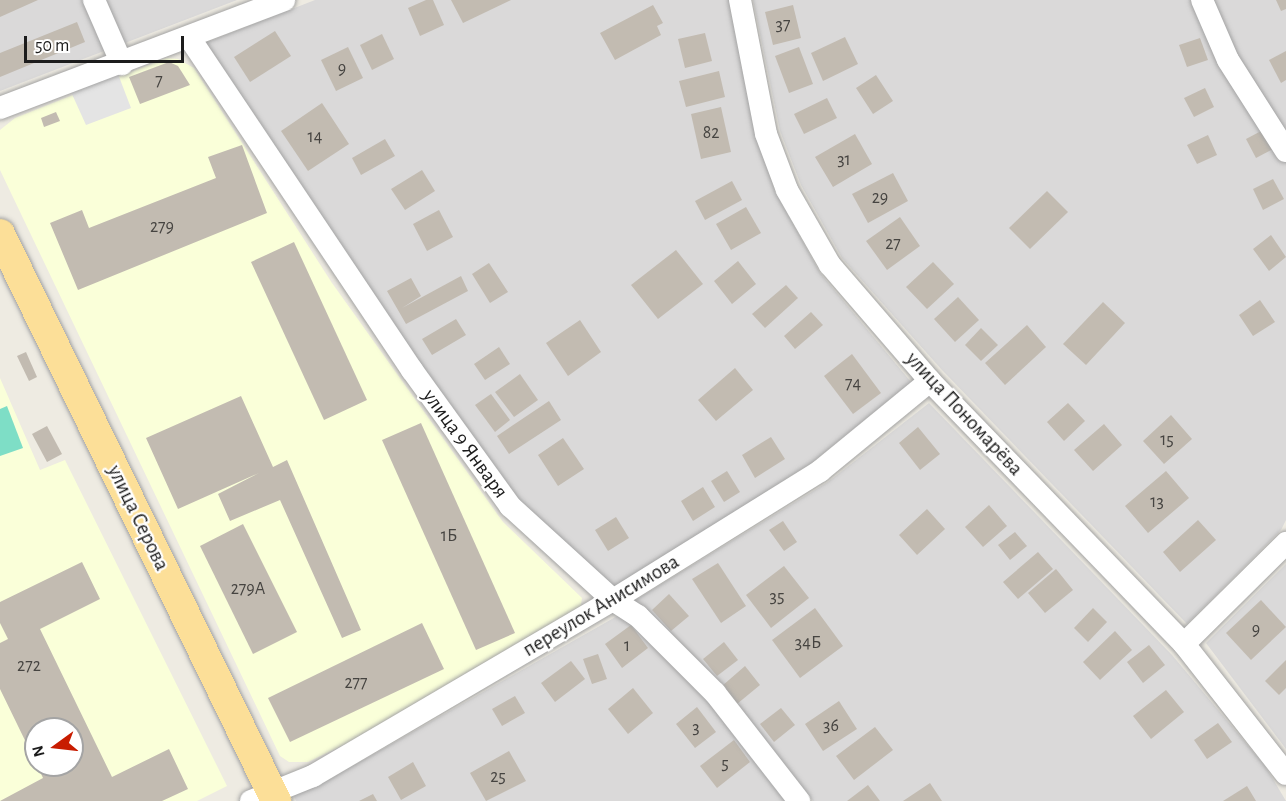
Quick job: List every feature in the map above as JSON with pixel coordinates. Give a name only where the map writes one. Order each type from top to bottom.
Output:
[{"type":"main road","name":"улица Серова","points":[[0,234],[266,798]]},
{"type":"street","points":[[94,0],[122,64]]},
{"type":"street","points":[[0,108],[122,64],[284,0]]},
{"type":"street","name":"улица Пономарёва","points":[[740,0],[766,134],[787,190],[830,265],[930,381],[1184,644],[1286,774]]},
{"type":"street","points":[[1202,0],[1228,60],[1286,152]]},
{"type":"street","name":"улица 9 Января","points":[[189,37],[412,370],[510,506],[613,600],[638,616],[716,693],[799,801]]},
{"type":"street","name":"переулок Анисимова","points":[[266,798],[313,776],[613,600],[820,471],[930,381]]},
{"type":"street","points":[[1184,644],[1286,543]]},
{"type":"shaded area","points":[[0,0],[237,0],[0,91]]},
{"type":"shaded area","points":[[315,0],[729,0],[757,137],[775,191],[820,273],[911,382],[813,462],[614,589],[517,499],[421,367],[205,43]]},
{"type":"shaded area","points":[[753,0],[1286,0],[1286,520],[1281,530],[1187,624],[942,370],[842,258],[801,185],[780,131]]},
{"type":"shaded area","points":[[166,58],[178,59],[194,68],[332,283],[503,522],[582,598],[580,612],[354,740],[308,762],[289,762],[280,756],[0,170],[0,130],[15,118]]},
{"type":"shaded area","points":[[118,74],[131,108],[86,125],[71,92]]},
{"type":"shaded area","points":[[0,378],[40,470],[65,460],[227,786],[197,801],[0,801]]},
{"type":"shaded area","points":[[929,403],[1172,655],[1265,766],[1286,801],[813,801],[720,687],[629,604],[828,482]]},
{"type":"shaded area","points":[[1286,564],[1286,749],[1206,643]]},
{"type":"shaded area","points":[[619,615],[634,623],[709,699],[786,801],[296,801],[293,794],[321,784]]},
{"type":"green space","points":[[7,406],[23,448],[0,456],[0,409]]},
{"type":"building","points":[[0,0],[38,0],[0,17]]},
{"type":"building","points":[[426,0],[433,0],[444,25],[420,36],[408,8]]},
{"type":"building","points":[[451,0],[511,0],[463,23]]},
{"type":"building","points":[[1276,0],[1286,0],[1286,9],[1281,11]]},
{"type":"building","points":[[653,5],[663,23],[657,26],[661,35],[615,60],[600,33]]},
{"type":"building","points":[[793,5],[801,38],[773,45],[765,12]]},
{"type":"building","points":[[77,22],[85,42],[0,77],[0,53]]},
{"type":"building","points":[[275,31],[291,56],[250,82],[234,57]]},
{"type":"building","points":[[705,33],[712,61],[685,68],[678,39]]},
{"type":"building","points":[[382,34],[394,59],[372,70],[360,45]]},
{"type":"building","points":[[845,37],[858,64],[823,81],[811,53]]},
{"type":"building","points":[[1200,38],[1208,60],[1187,67],[1179,45]]},
{"type":"building","points":[[348,47],[363,78],[336,91],[321,60]]},
{"type":"building","points":[[799,47],[813,84],[789,93],[775,56]]},
{"type":"building","points":[[1286,51],[1286,80],[1281,83],[1269,60]]},
{"type":"building","points":[[169,62],[178,66],[190,85],[140,104],[129,77]]},
{"type":"building","points":[[719,71],[725,97],[686,107],[679,81]]},
{"type":"building","points":[[876,75],[893,101],[873,114],[856,88]]},
{"type":"building","points":[[1205,88],[1214,107],[1194,117],[1184,98]]},
{"type":"building","points":[[827,98],[837,118],[804,134],[794,114]]},
{"type":"building","points":[[322,103],[349,144],[308,171],[281,131]]},
{"type":"building","points":[[721,107],[731,152],[701,159],[691,114]]},
{"type":"building","points":[[56,112],[60,121],[44,127],[41,118]]},
{"type":"building","points":[[1263,130],[1273,149],[1256,158],[1246,139]]},
{"type":"building","points":[[855,134],[872,164],[833,187],[815,157]]},
{"type":"building","points":[[1208,135],[1217,155],[1197,164],[1187,145]]},
{"type":"building","points":[[385,139],[395,156],[361,175],[352,158]]},
{"type":"building","points":[[242,145],[267,213],[78,290],[50,223],[82,210],[89,228],[216,178],[208,157]]},
{"type":"building","points":[[422,170],[435,191],[405,210],[391,189]]},
{"type":"building","points":[[893,173],[908,201],[868,223],[852,194]]},
{"type":"building","points":[[1273,179],[1284,199],[1263,210],[1253,189]]},
{"type":"building","points":[[732,181],[742,200],[705,220],[695,201]]},
{"type":"building","points":[[1047,191],[1068,212],[1030,249],[1009,228]]},
{"type":"building","points":[[746,207],[761,233],[731,250],[716,224]]},
{"type":"building","points":[[439,210],[453,237],[427,251],[413,224]]},
{"type":"building","points":[[900,217],[920,246],[887,270],[866,241]]},
{"type":"building","points":[[1271,235],[1286,257],[1269,271],[1253,249]]},
{"type":"building","points":[[294,242],[367,400],[324,420],[251,262]]},
{"type":"building","points":[[676,250],[703,284],[658,319],[631,285]]},
{"type":"building","points":[[738,261],[756,284],[732,304],[714,281]]},
{"type":"building","points":[[933,262],[954,284],[927,309],[906,287]]},
{"type":"building","points":[[489,263],[508,292],[490,303],[472,274]]},
{"type":"building","points":[[461,276],[468,291],[406,324],[387,291],[411,278],[421,296],[402,308]]},
{"type":"building","points":[[786,285],[798,298],[765,328],[752,314]]},
{"type":"building","points":[[958,297],[979,320],[955,342],[934,319]]},
{"type":"building","points":[[1260,300],[1275,322],[1253,336],[1239,315]]},
{"type":"building","points":[[1103,302],[1125,323],[1086,365],[1063,344]]},
{"type":"building","points":[[811,312],[823,325],[795,349],[784,336]]},
{"type":"building","points":[[456,319],[466,335],[432,355],[422,339]]},
{"type":"building","points":[[580,320],[601,352],[568,376],[546,343]]},
{"type":"building","points":[[1027,325],[1046,347],[1005,385],[985,363]]},
{"type":"building","points":[[981,328],[998,345],[981,361],[965,345]]},
{"type":"building","points":[[499,347],[510,364],[485,380],[474,364]]},
{"type":"building","points":[[26,352],[37,377],[29,381],[17,356]]},
{"type":"building","points":[[852,354],[881,393],[853,414],[824,376]]},
{"type":"building","points":[[735,368],[753,390],[716,421],[698,400]]},
{"type":"building","points":[[520,374],[538,400],[514,417],[495,392]]},
{"type":"building","points":[[491,394],[510,420],[495,432],[475,405]]},
{"type":"building","points":[[241,396],[273,467],[287,460],[361,630],[342,638],[280,500],[230,521],[218,494],[259,473],[178,509],[146,438]]},
{"type":"building","points":[[549,401],[561,420],[509,454],[497,436]]},
{"type":"building","points":[[1068,403],[1085,421],[1064,441],[1047,422]]},
{"type":"building","points":[[1171,415],[1192,439],[1164,464],[1143,441]]},
{"type":"building","points":[[421,423],[515,633],[476,650],[382,440]]},
{"type":"building","points":[[1104,424],[1122,445],[1093,471],[1074,450]]},
{"type":"building","points":[[47,426],[62,454],[47,462],[32,434]]},
{"type":"building","points":[[918,427],[940,454],[920,470],[899,443]]},
{"type":"building","points":[[771,437],[785,459],[755,478],[742,455]]},
{"type":"building","points":[[563,438],[584,469],[558,486],[538,455]]},
{"type":"building","points":[[727,471],[740,492],[724,502],[711,481]]},
{"type":"building","points":[[1166,471],[1189,498],[1148,533],[1125,506]]},
{"type":"building","points":[[703,487],[715,507],[693,521],[681,501]]},
{"type":"building","points":[[989,505],[1007,526],[983,547],[965,527]]},
{"type":"building","points":[[927,509],[945,529],[917,555],[899,535]]},
{"type":"building","points":[[616,517],[629,538],[608,551],[595,530]]},
{"type":"building","points":[[1198,520],[1216,540],[1180,572],[1163,552]]},
{"type":"building","points":[[783,521],[797,542],[784,551],[769,530]]},
{"type":"building","points":[[243,524],[297,632],[253,654],[200,546]]},
{"type":"building","points":[[1015,532],[1027,546],[1010,560],[998,545]]},
{"type":"building","points":[[1038,552],[1053,569],[1018,599],[1003,582]]},
{"type":"building","points":[[82,562],[100,599],[40,629],[83,717],[24,717],[24,738],[0,689],[0,643],[8,639],[0,623],[0,602]]},
{"type":"building","points":[[718,563],[746,606],[721,623],[692,579]]},
{"type":"building","points":[[784,566],[809,598],[771,628],[746,595]]},
{"type":"building","points":[[1056,569],[1073,590],[1045,613],[1028,593]]},
{"type":"building","points":[[669,594],[689,616],[671,631],[652,610]]},
{"type":"building","points":[[1261,600],[1286,627],[1251,660],[1226,633]]},
{"type":"building","points":[[815,608],[843,646],[800,678],[772,640]]},
{"type":"building","points":[[1093,608],[1107,622],[1088,642],[1074,628]]},
{"type":"building","points":[[422,623],[444,669],[290,742],[268,698]]},
{"type":"building","points":[[631,625],[648,648],[622,668],[605,644]]},
{"type":"building","points":[[1115,631],[1132,650],[1100,680],[1083,662]]},
{"type":"building","points":[[724,642],[738,660],[717,676],[703,659]]},
{"type":"building","points":[[1149,645],[1165,665],[1143,683],[1127,662]]},
{"type":"building","points":[[598,654],[607,679],[592,684],[583,659]]},
{"type":"building","points":[[1286,660],[1286,688],[1279,695],[1265,681]]},
{"type":"building","points":[[571,661],[585,679],[555,702],[541,683]]},
{"type":"building","points":[[745,666],[760,685],[737,704],[722,686]]},
{"type":"building","points":[[633,688],[653,713],[628,734],[608,709]]},
{"type":"building","points":[[1166,690],[1184,712],[1151,739],[1133,716]]},
{"type":"building","points":[[515,696],[525,713],[502,726],[492,709]]},
{"type":"building","points":[[839,701],[857,729],[823,751],[805,724]]},
{"type":"building","points":[[697,707],[716,732],[695,748],[676,724]]},
{"type":"building","points":[[781,708],[795,725],[774,742],[760,724]]},
{"type":"building","points":[[84,719],[112,777],[169,749],[188,789],[162,801],[0,801],[43,778],[84,777]]},
{"type":"building","points":[[1218,723],[1232,742],[1207,759],[1194,740]]},
{"type":"building","points":[[875,727],[893,750],[854,780],[836,756]]},
{"type":"building","points":[[734,740],[750,762],[717,788],[700,766]]},
{"type":"building","points":[[509,751],[526,781],[486,801],[470,773]]},
{"type":"building","points":[[413,762],[426,786],[401,800],[388,777]]},
{"type":"building","points":[[930,783],[942,801],[903,801]]},
{"type":"building","points":[[868,785],[880,801],[847,801]]},
{"type":"building","points":[[1247,786],[1256,801],[1223,801]]},
{"type":"building","points":[[373,794],[377,801],[359,801]]}]
